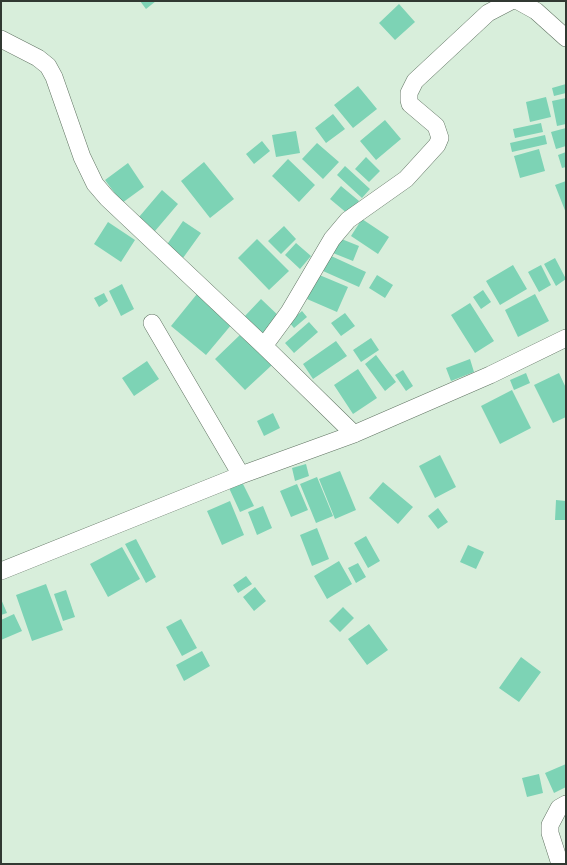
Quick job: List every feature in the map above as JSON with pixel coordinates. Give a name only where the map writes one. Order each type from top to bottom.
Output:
[{"type":"street","points":[[264,346],[289,312],[332,238],[348,220],[406,179],[437,145],[440,138],[436,126],[410,104],[409,93],[415,81],[488,13],[511,1]]},
{"type":"street","points":[[518,1],[536,10],[566,38]]},
{"type":"street","points":[[1,39],[38,58],[48,66],[54,77],[82,157],[95,184],[107,198],[264,346],[354,434]]},
{"type":"street","points":[[152,323],[241,475]]},
{"type":"street","points":[[1,571],[241,475],[354,434],[490,375],[566,338]]},
{"type":"street","points":[[560,864],[550,833],[550,825],[559,808],[566,804]]},
{"type":"building","points":[[140,1],[156,1],[146,9]]},
{"type":"building","points":[[399,4],[415,22],[395,40],[379,23]]},
{"type":"building","points":[[566,84],[566,93],[554,96],[552,88]]},
{"type":"building","points":[[358,86],[377,109],[353,128],[334,105]]},
{"type":"building","points":[[546,97],[551,117],[530,122],[526,102]]},
{"type":"building","points":[[566,98],[566,124],[557,126],[552,101]]},
{"type":"building","points":[[333,114],[345,129],[326,143],[315,128]]},
{"type":"building","points":[[385,120],[401,139],[376,160],[360,141]]},
{"type":"building","points":[[541,123],[543,132],[515,138],[513,129]]},
{"type":"building","points":[[566,128],[566,146],[556,149],[551,132]]},
{"type":"building","points":[[296,131],[300,153],[276,157],[272,135]]},
{"type":"building","points":[[545,135],[547,144],[512,152],[510,143]]},
{"type":"building","points":[[262,141],[270,151],[254,164],[246,154]]},
{"type":"building","points":[[317,143],[339,162],[323,179],[302,159]]},
{"type":"building","points":[[539,149],[545,171],[520,178],[514,156]]},
{"type":"building","points":[[566,152],[566,167],[562,168],[558,155]]},
{"type":"building","points":[[366,157],[380,171],[369,182],[355,169]]},
{"type":"building","points":[[288,159],[315,185],[299,202],[272,176]]},
{"type":"building","points":[[204,162],[234,199],[210,218],[181,181]]},
{"type":"building","points":[[128,163],[144,187],[122,203],[105,180]]},
{"type":"building","points":[[345,166],[370,189],[362,198],[337,175]]},
{"type":"building","points":[[566,181],[566,213],[555,185]]},
{"type":"building","points":[[341,186],[359,201],[348,214],[330,199]]},
{"type":"building","points":[[162,190],[178,204],[155,231],[139,217]]},
{"type":"building","points":[[362,219],[389,237],[378,254],[351,236]]},
{"type":"building","points":[[183,221],[201,233],[183,258],[166,246]]},
{"type":"building","points":[[108,222],[135,240],[121,262],[94,244]]},
{"type":"building","points":[[284,226],[296,239],[281,254],[268,241]]},
{"type":"building","points":[[339,238],[359,246],[353,261],[333,253]]},
{"type":"building","points":[[257,239],[289,271],[269,290],[238,258]]},
{"type":"building","points":[[296,243],[311,256],[300,269],[285,255]]},
{"type":"building","points":[[329,255],[366,272],[359,287],[323,271]]},
{"type":"building","points":[[555,258],[566,279],[556,286],[544,264]]},
{"type":"building","points":[[513,265],[527,289],[500,305],[486,281]]},
{"type":"building","points":[[541,265],[551,285],[539,292],[528,272]]},
{"type":"building","points":[[317,274],[348,287],[337,312],[307,299]]},
{"type":"building","points":[[377,275],[393,285],[385,298],[369,288]]},
{"type":"building","points":[[122,284],[134,309],[121,316],[109,291]]},
{"type":"building","points":[[483,290],[491,302],[481,309],[473,297]]},
{"type":"building","points":[[104,293],[108,301],[99,307],[94,298]]},
{"type":"building","points":[[197,294],[232,324],[206,355],[171,326]]},
{"type":"building","points":[[535,294],[549,321],[518,337],[505,310]]},
{"type":"building","points":[[261,299],[281,318],[263,336],[244,317]]},
{"type":"building","points":[[470,303],[494,341],[475,353],[451,315]]},
{"type":"building","points":[[302,311],[307,317],[294,328],[289,322]]},
{"type":"building","points":[[345,313],[355,326],[341,336],[331,323]]},
{"type":"building","points":[[309,322],[318,332],[294,353],[285,343]]},
{"type":"building","points":[[242,333],[272,365],[245,390],[215,359]]},
{"type":"building","points":[[371,338],[379,350],[361,362],[353,350]]},
{"type":"building","points":[[336,341],[347,356],[313,379],[303,364]]},
{"type":"building","points":[[376,355],[396,382],[385,391],[365,364]]},
{"type":"building","points":[[470,359],[474,372],[451,381],[446,368]]},
{"type":"building","points":[[147,361],[159,379],[134,396],[122,378]]},
{"type":"building","points":[[358,369],[377,398],[353,414],[334,385]]},
{"type":"building","points":[[403,370],[413,386],[406,391],[395,375]]},
{"type":"building","points":[[526,373],[530,383],[514,390],[510,380]]},
{"type":"building","points":[[559,373],[566,388],[566,417],[553,423],[534,385]]},
{"type":"building","points":[[512,390],[531,428],[500,444],[481,406]]},
{"type":"building","points":[[273,413],[280,428],[264,436],[257,421]]},
{"type":"building","points":[[440,455],[456,487],[435,498],[419,466]]},
{"type":"building","points":[[306,464],[309,476],[295,481],[292,468]]},
{"type":"building","points":[[340,471],[356,510],[335,519],[319,479]]},
{"type":"building","points":[[317,477],[333,516],[316,523],[300,484]]},
{"type":"building","points":[[242,482],[254,506],[240,512],[229,488]]},
{"type":"building","points":[[383,482],[413,507],[398,524],[369,498]]},
{"type":"building","points":[[297,484],[308,510],[291,517],[280,491]]},
{"type":"building","points":[[556,500],[566,501],[566,520],[555,520]]},
{"type":"building","points":[[230,501],[244,535],[222,545],[207,511]]},
{"type":"building","points":[[263,506],[272,528],[257,535],[248,512]]},
{"type":"building","points":[[438,508],[448,522],[438,529],[428,516]]},
{"type":"building","points":[[317,528],[329,559],[312,566],[300,535]]},
{"type":"building","points":[[366,536],[380,561],[368,568],[354,543]]},
{"type":"building","points":[[136,539],[156,577],[146,583],[125,544]]},
{"type":"building","points":[[468,545],[484,552],[476,569],[460,562]]},
{"type":"building","points":[[122,547],[140,579],[108,597],[90,564]]},
{"type":"building","points":[[339,561],[352,584],[327,599],[314,576]]},
{"type":"building","points":[[358,563],[366,577],[356,583],[348,568]]},
{"type":"building","points":[[246,576],[252,584],[238,593],[233,585]]},
{"type":"building","points":[[46,584],[63,630],[32,641],[16,595]]},
{"type":"building","points":[[255,587],[266,601],[254,611],[243,597]]},
{"type":"building","points":[[66,590],[75,617],[63,621],[54,594]]},
{"type":"building","points":[[1,599],[7,613],[1,615]]},
{"type":"building","points":[[343,607],[354,618],[340,632],[329,621]]},
{"type":"building","points":[[14,614],[22,631],[1,640],[1,620]]},
{"type":"building","points":[[181,619],[197,648],[182,656],[166,627]]},
{"type":"building","points":[[369,624],[388,650],[367,665],[348,639]]},
{"type":"building","points":[[202,651],[210,666],[184,681],[176,665]]},
{"type":"building","points":[[521,657],[541,672],[519,702],[499,688]]},
{"type":"building","points":[[566,764],[566,787],[554,793],[545,773]]},
{"type":"building","points":[[539,774],[543,793],[527,797],[522,778]]}]
